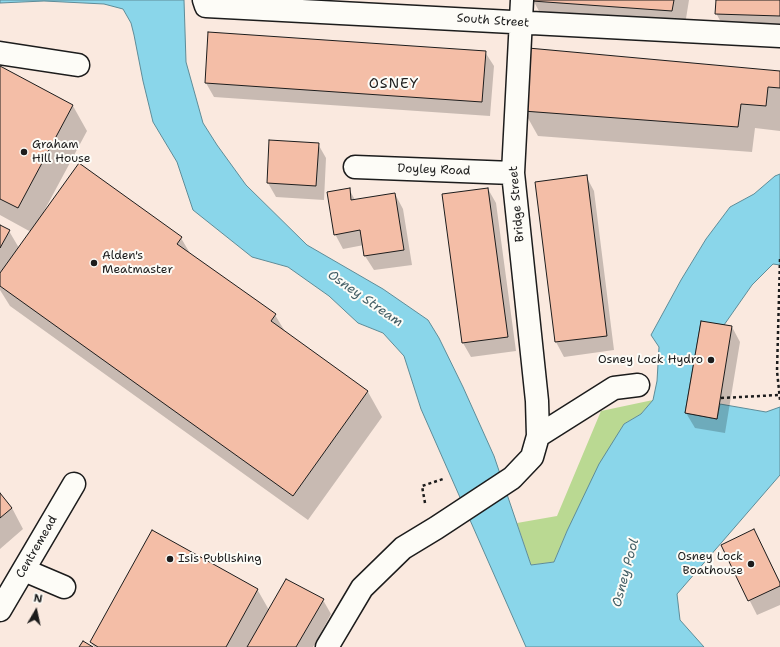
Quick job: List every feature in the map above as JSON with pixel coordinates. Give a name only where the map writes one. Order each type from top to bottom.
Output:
[{"type":"street","name":"Bridge Street","points":[[327,647],[362,588],[403,548],[512,478],[532,457],[538,436],[536,401],[513,173],[522,0]]},
{"type":"street","name":"South Street","points":[[205,3],[520,23],[780,36]]},
{"type":"street","points":[[0,53],[78,65]]},
{"type":"street","name":"Doyley Road","points":[[355,167],[513,173]]},
{"type":"street","points":[[538,436],[614,388],[638,385]]},
{"type":"street","name":"Centremead","points":[[0,610],[74,484]]},
{"type":"street","points":[[24,570],[64,587]]},
{"type":"path","points":[[780,259],[777,371],[780,400]]},
{"type":"path","points":[[721,398],[779,395]]},
{"type":"path","points":[[422,486],[443,479]]},
{"type":"green space","points":[[653,400],[641,414],[624,424],[580,505],[554,562],[531,565],[517,523],[557,516],[601,411]]},
{"type":"water","points":[[0,0],[184,0],[186,62],[203,123],[246,185],[307,245],[383,289],[428,320],[439,338],[463,387],[494,456],[531,565],[554,562],[599,464],[624,424],[641,414],[653,400],[657,381],[659,347],[651,335],[681,280],[706,239],[730,207],[754,194],[775,176],[780,174],[780,265],[773,264],[752,285],[724,325],[701,322],[685,413],[717,419],[720,404],[766,412],[780,407],[780,475],[677,594],[680,620],[704,647],[526,647],[421,409],[404,356],[383,333],[358,323],[329,296],[288,267],[252,257],[193,210],[177,162],[153,122],[131,23],[123,9],[104,4],[44,1],[0,3]]},
{"type":"building","points":[[532,0],[674,0],[672,11]]},
{"type":"building","points":[[716,0],[780,0],[780,16],[715,14]]},
{"type":"building","points":[[208,32],[486,51],[482,102],[205,83]]},
{"type":"building","points":[[528,48],[780,71],[780,88],[768,87],[766,106],[741,104],[738,127],[523,111]]},
{"type":"building","name":"Graham Hill House","points":[[0,66],[73,105],[18,208],[0,199]]},
{"type":"building","points":[[269,140],[319,143],[316,186],[267,183]]},
{"type":"building","points":[[79,163],[182,237],[177,244],[276,314],[271,321],[368,391],[293,496],[0,286],[0,273]]},
{"type":"building","points":[[587,175],[607,336],[555,342],[535,182]]},
{"type":"building","points":[[350,188],[351,200],[395,193],[404,250],[364,256],[360,230],[334,235],[327,192]]},
{"type":"building","points":[[488,188],[508,337],[462,343],[442,194]]},
{"type":"building","points":[[0,225],[10,230],[0,248]]},
{"type":"building","name":"Osney Lock Hydro","points":[[701,321],[732,326],[717,419],[685,413]]},
{"type":"building","points":[[0,493],[12,508],[0,518]]},
{"type":"building","name":"Osney Lock Boathouse","points":[[754,529],[780,583],[780,586],[748,601],[721,545]]},
{"type":"building","name":"Isis Publishing","points":[[152,530],[258,589],[226,647],[98,647],[90,642]]},
{"type":"building","points":[[286,579],[324,599],[296,647],[247,647]]},
{"type":"building","points":[[83,641],[93,647],[79,647]]},
{"type":"place","name":"Graham Hill House","points":[[24,152]]},
{"type":"place","name":"Alden's Meatmaster","points":[[94,263]]},
{"type":"place","name":"Osney Lock Hydro","points":[[711,360]]},
{"type":"place","name":"Isis Publishing","points":[[170,559]]},
{"type":"place","name":"Osney Lock Boathouse","points":[[751,564]]},
{"type":"district","name":"OSNEY","points":[[394,84]]},
{"type":"water label","name":"Osney Stream","points":[[365,299]]},
{"type":"water label","name":"Osney Pool","points":[[626,573]]}]
